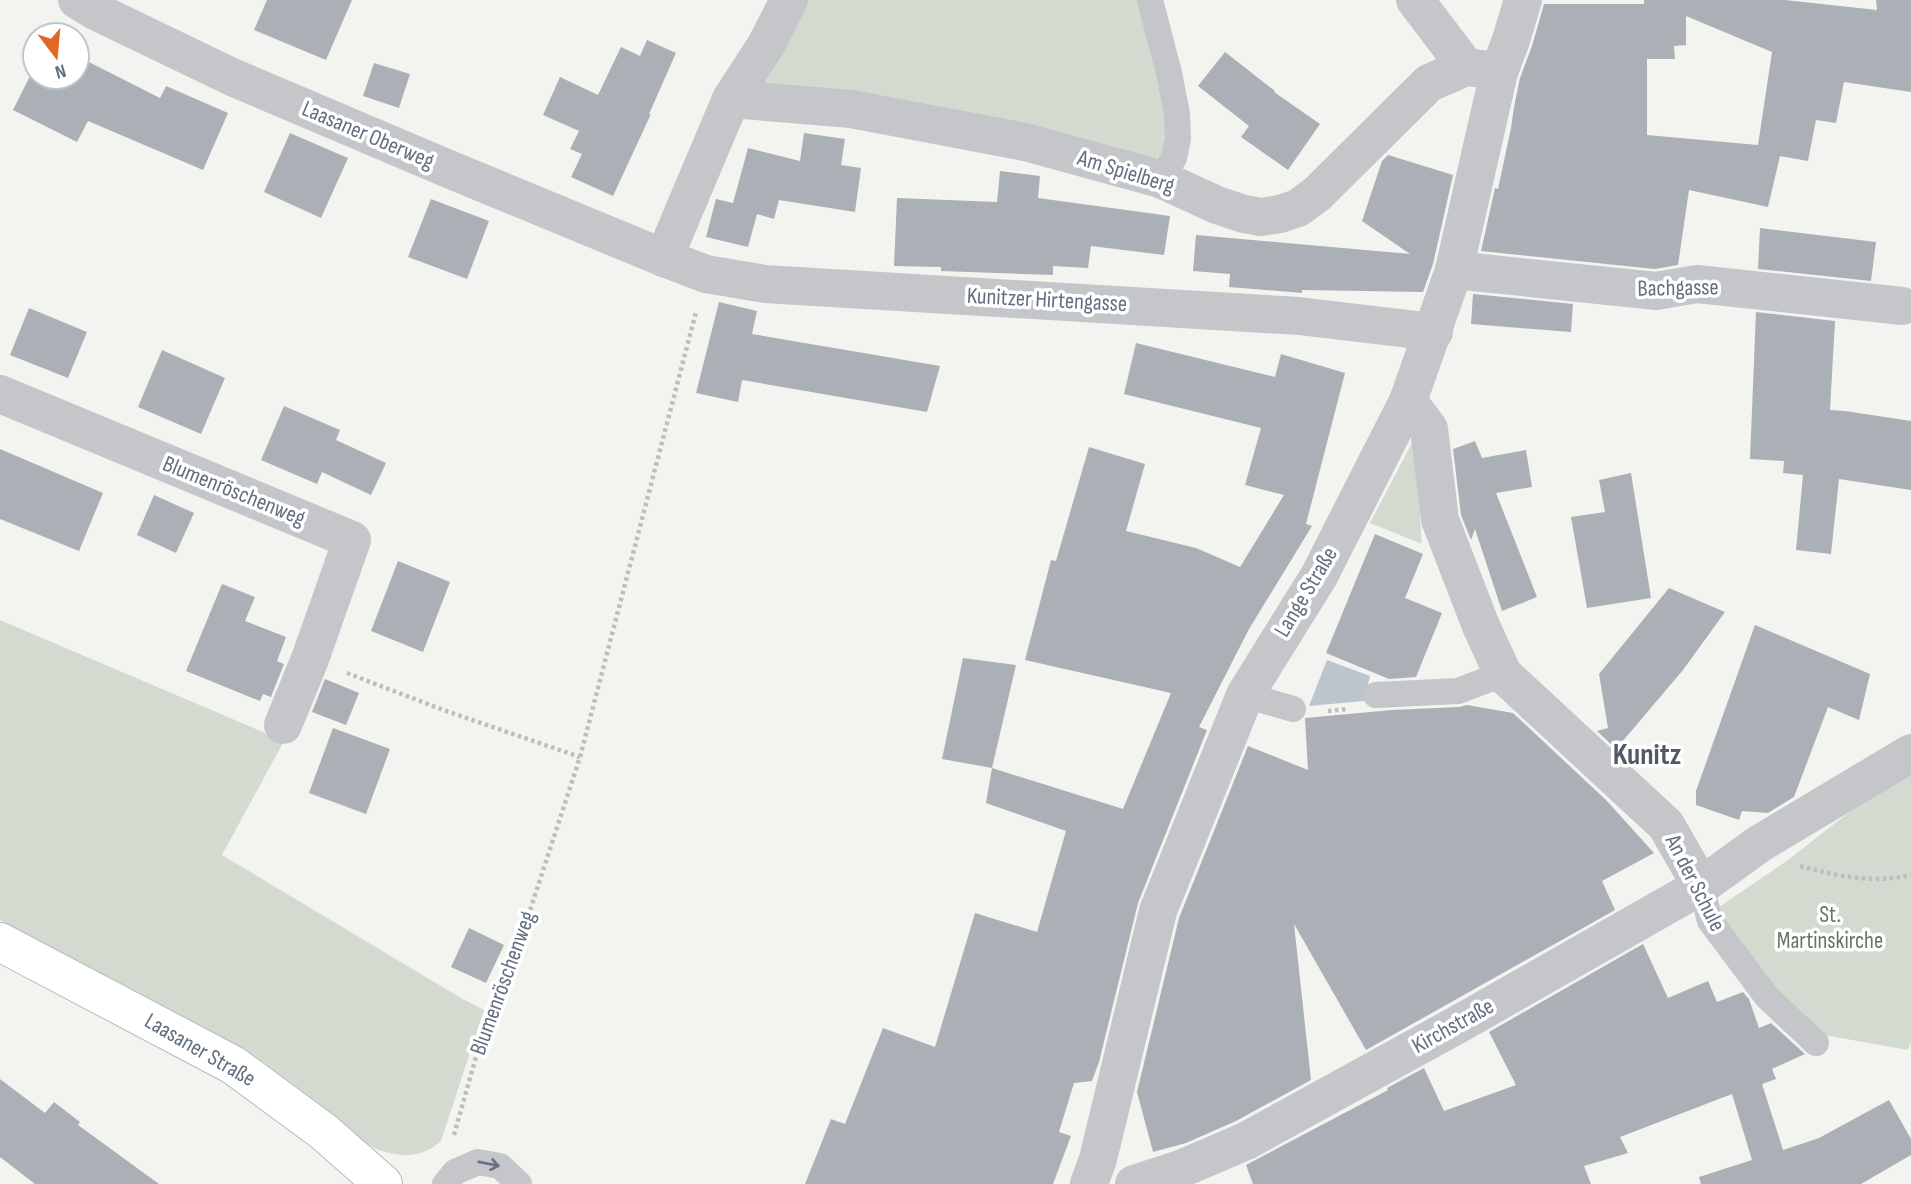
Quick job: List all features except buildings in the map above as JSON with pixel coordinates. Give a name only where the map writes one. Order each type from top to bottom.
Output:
[{"type":"street","name":"Laasaner Oberweg","points":[[77,0],[232,77],[664,258]]},
{"type":"street","points":[[664,258],[731,99],[766,45],[789,0]]},
{"type":"street","points":[[1415,0],[1492,59],[1550,0]]},
{"type":"street","name":"Lange Straße","points":[[1089,1184],[1098,1159],[1158,911],[1245,695],[1319,576],[1408,401],[1434,332],[1454,270],[1492,59],[1523,0]]},
{"type":"street","name":"Am Spielberg","points":[[731,99],[851,109],[1025,142],[1160,179],[1217,205],[1261,217],[1298,208],[1317,194],[1429,83],[1492,59]]},
{"type":"street","name":"Kunitzer Hirtengasse","points":[[664,258],[706,274],[765,284],[1298,316],[1434,332]]},
{"type":"street","name":"Bachgasse","points":[[1454,270],[1656,291],[1696,284],[1902,306]]},
{"type":"street","name":"Blumenröschenweg","points":[[0,394],[352,540],[310,659],[283,725]]},
{"type":"street","name":"An der Schule","points":[[1408,401],[1429,429],[1440,520],[1481,626],[1503,674],[1666,825],[1701,886]]},
{"type":"street","name":"Kirchstraße","points":[[1134,1184],[1183,1168],[1246,1141],[1701,886],[1759,844],[1911,753]]},
{"type":"street","name":"Laasaner Straße","points":[[0,942],[233,1065],[324,1132],[383,1184]]},
{"type":"lane","points":[[1150,0],[1177,114],[1178,139],[1174,158],[1160,179]]},
{"type":"lane","points":[[1376,695],[1458,691],[1503,674]]},
{"type":"lane","points":[[1245,695],[1293,709]]},
{"type":"lane","name":"An der Schule","points":[[1701,886],[1710,921],[1767,996],[1816,1043]]},
{"type":"lane","points":[[450,1178],[478,1162],[500,1166],[519,1184]]},
{"type":"path","name":"Blumenröschenweg","points":[[450,1178],[454,1134],[464,1094],[481,1039],[508,978],[580,757],[706,274]]},
{"type":"path","points":[[310,659],[446,711],[580,757]]},
{"type":"path","points":[[1293,709],[1307,713],[1368,707],[1376,695]]},
{"type":"path","points":[[1759,844],[1800,866],[1833,875],[1868,880],[1911,875]]},
{"type":"green space","points":[[808,0],[1139,0],[1168,123],[1163,154],[1154,160],[745,94],[785,42]]},
{"type":"green space","points":[[1413,441],[1418,466],[1422,544],[1370,523]]},
{"type":"green space","points":[[0,620],[284,741],[222,855],[484,1010],[441,1141],[413,1155],[390,1153],[370,1146],[303,1094],[200,1028],[0,920]]},
{"type":"green space","name":"St. Martinskirche","points":[[1911,764],[1911,1042],[1908,1050],[1824,1035],[1773,987],[1716,909],[1788,860]]},
{"type":"shaded area","points":[[1327,660],[1370,676],[1364,701],[1309,706]]},
{"type":"district","name":"Kunitz","points":[[1647,755]]}]
